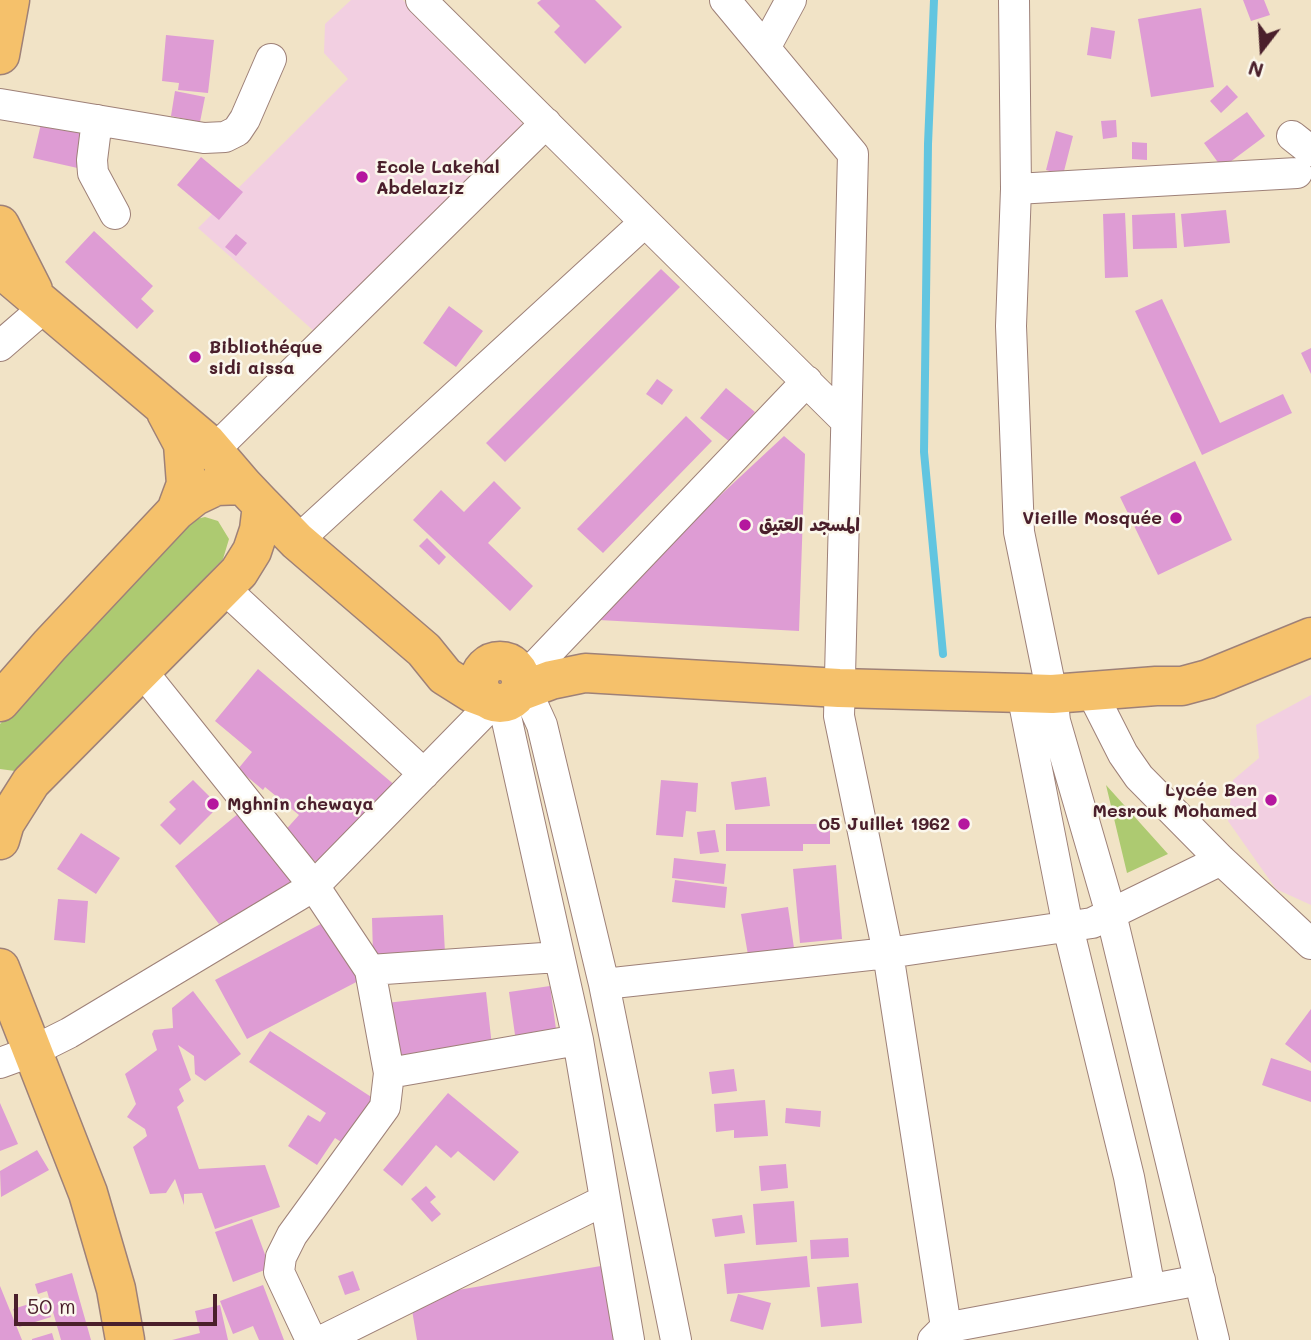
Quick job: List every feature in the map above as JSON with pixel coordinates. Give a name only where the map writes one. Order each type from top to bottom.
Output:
[{"type":"main road","points":[[0,55],[9,0]]},
{"type":"main road","points":[[0,225],[42,305]]},
{"type":"main road","points":[[0,268],[207,443],[297,541],[424,650],[445,676],[472,694],[521,683],[1037,693],[1182,686],[1195,684],[1311,638]]},
{"type":"main road","points":[[164,407],[183,444],[186,484],[176,511]]},
{"type":"main road","points":[[0,702],[176,511],[195,496],[216,486],[252,495]]},
{"type":"main road","points":[[0,840],[16,782],[142,671],[232,580],[252,551],[260,530],[252,495]]},
{"type":"main road","points":[[232,580],[270,556],[290,557],[312,566],[356,592]]},
{"type":"main road","points":[[1156,686],[1170,672],[1187,663],[1311,610]]},
{"type":"main road","points":[[0,941],[16,1057],[88,1193],[116,1289],[125,1340]]},
{"type":"street","points":[[421,0],[846,421]]},
{"type":"street","points":[[725,0],[853,154],[838,716],[888,953],[942,1336],[1200,1280]]},
{"type":"street","points":[[765,48],[791,0]]},
{"type":"street","points":[[1014,0],[1016,188],[1011,326],[1019,532],[1068,927],[1129,1177],[1150,1289]]},
{"type":"street","points":[[0,104],[204,138],[225,137],[237,131],[245,119],[271,59]]},
{"type":"street","points":[[97,120],[93,173],[115,214]]},
{"type":"street","points":[[214,451],[545,123]]},
{"type":"street","points":[[1016,188],[1300,153]]},
{"type":"street","points":[[297,541],[645,222]]},
{"type":"street","points":[[0,346],[42,305]]},
{"type":"street","points":[[16,1057],[68,1033],[314,886],[424,774],[521,683],[807,381]]},
{"type":"street","points":[[232,580],[424,774]]},
{"type":"street","points":[[142,671],[314,886],[370,970],[389,1073],[385,1107],[292,1235],[281,1256],[279,1272],[311,1340]]},
{"type":"street","points":[[521,683],[542,726],[604,984],[676,1340]]},
{"type":"street","points":[[521,683],[558,957],[578,1040],[629,1340]]},
{"type":"street","points":[[1091,691],[1123,754],[1139,777],[1221,860],[1307,938]]},
{"type":"street","points":[[1037,693],[1055,721],[1111,914],[1214,1340]]},
{"type":"street","points":[[604,984],[888,953],[1092,923],[1221,860]]},
{"type":"street","points":[[370,970],[558,957]]},
{"type":"street","points":[[389,1073],[578,1040]]},
{"type":"street","points":[[323,1340],[605,1200]]},
{"type":"shaded area","name":"Ecole Lakehal Abdelaziz","points":[[351,0],[403,0],[526,127],[315,332],[198,228],[348,79],[324,53],[325,24]]},
{"type":"shaded area","name":"Lycée Ben Mesrouk Mohamed","points":[[1311,695],[1311,905],[1276,889],[1228,821],[1233,780],[1259,758],[1256,725]]},
{"type":"green space","points":[[205,517],[218,521],[229,539],[223,559],[23,767],[15,771],[0,769],[0,724],[192,520]]},
{"type":"green space","points":[[1106,785],[1168,854],[1127,873]]},
{"type":"building","points":[[541,0],[595,0],[622,27],[585,64],[554,32],[560,26],[537,3]]},
{"type":"building","points":[[1243,0],[1264,0],[1270,15],[1251,21]]},
{"type":"building","points":[[1201,8],[1214,87],[1151,97],[1138,19]]},
{"type":"building","points":[[1091,27],[1115,31],[1111,59],[1087,55]]},
{"type":"building","points":[[166,35],[214,40],[208,93],[178,90],[179,83],[162,81]]},
{"type":"building","points":[[1227,85],[1238,97],[1221,113],[1210,101]]},
{"type":"building","points":[[175,91],[205,97],[200,122],[171,116]]},
{"type":"building","points":[[1247,112],[1265,136],[1222,168],[1204,143]]},
{"type":"building","points":[[1116,120],[1117,137],[1103,139],[1101,121]]},
{"type":"building","points":[[41,124],[89,135],[82,169],[33,158]]},
{"type":"building","points":[[1056,131],[1073,136],[1063,175],[1046,170]]},
{"type":"building","points":[[1132,142],[1147,143],[1147,160],[1132,159]]},
{"type":"building","points":[[201,157],[243,192],[219,220],[177,185]]},
{"type":"building","points":[[1226,210],[1230,243],[1184,247],[1181,214]]},
{"type":"building","points":[[1125,213],[1128,277],[1105,278],[1103,214]]},
{"type":"building","points":[[1175,213],[1177,248],[1133,249],[1132,215]]},
{"type":"building","points":[[94,231],[153,286],[141,299],[154,311],[137,329],[65,262]]},
{"type":"building","points":[[236,234],[247,243],[236,256],[225,247]]},
{"type":"building","points":[[661,269],[680,287],[505,462],[486,443]]},
{"type":"building","points":[[1162,299],[1220,423],[1283,394],[1292,413],[1202,455],[1135,311]]},
{"type":"building","points":[[449,306],[483,331],[456,367],[423,343]]},
{"type":"building","points":[[1311,348],[1311,374],[1301,353]]},
{"type":"building","points":[[657,379],[673,390],[662,405],[646,394]]},
{"type":"building","points":[[726,388],[755,412],[730,442],[700,418]]},
{"type":"building","points":[[686,416],[712,441],[603,553],[577,529]]},
{"type":"building","name":"المسجد العتيق","points":[[784,436],[805,454],[799,631],[581,619],[611,597]]},
{"type":"building","name":"Vieille Mosquée","points":[[1195,461],[1232,540],[1158,575],[1120,497]]},
{"type":"building","points":[[494,481],[521,508],[488,543],[533,586],[510,611],[413,520],[441,490],[464,512]]},
{"type":"building","points":[[427,538],[446,557],[439,565],[419,546]]},
{"type":"building","points":[[258,669],[397,787],[327,871],[282,834],[299,815],[238,769],[252,752],[215,721]]},
{"type":"building","points":[[766,777],[770,806],[735,810],[731,782]]},
{"type":"building","points":[[193,780],[219,806],[180,845],[160,825],[176,809],[169,802]]},
{"type":"building","points":[[661,780],[698,783],[696,812],[686,811],[683,837],[656,835]]},
{"type":"building","points":[[239,813],[297,883],[219,924],[175,866]]},
{"type":"building","points":[[726,824],[830,824],[830,844],[803,844],[803,851],[726,851]]},
{"type":"building","points":[[715,830],[719,852],[700,854],[697,832]]},
{"type":"building","points":[[81,833],[120,858],[96,894],[57,869]]},
{"type":"building","points":[[674,858],[726,864],[724,884],[672,878]]},
{"type":"building","points":[[836,865],[842,939],[800,943],[793,869]]},
{"type":"building","points":[[675,880],[727,887],[725,908],[672,902]]},
{"type":"building","points":[[58,899],[88,901],[85,943],[54,940]]},
{"type":"building","points":[[788,907],[794,948],[748,955],[741,914]]},
{"type":"building","points":[[443,915],[445,953],[373,955],[372,918]]},
{"type":"building","points":[[332,918],[364,978],[247,1039],[215,980]]},
{"type":"building","points":[[550,986],[557,1036],[516,1042],[509,992]]},
{"type":"building","points":[[193,991],[241,1054],[205,1081],[195,1074],[194,1056],[178,1045],[191,1080],[179,1089],[184,1101],[177,1107],[199,1169],[265,1165],[280,1207],[215,1229],[202,1193],[184,1194],[184,1205],[175,1179],[166,1193],[150,1194],[133,1147],[147,1136],[145,1129],[127,1117],[136,1104],[125,1074],[157,1050],[152,1034],[154,1030],[173,1028],[172,1008]]},
{"type":"building","points":[[486,992],[492,1046],[392,1056],[386,1003]]},
{"type":"building","points":[[1311,1009],[1311,1063],[1285,1044]]},
{"type":"building","points":[[270,1031],[382,1104],[352,1149],[335,1138],[317,1165],[288,1146],[308,1115],[320,1122],[326,1113],[249,1062]]},
{"type":"building","points":[[1271,1058],[1311,1071],[1311,1102],[1262,1085]]},
{"type":"building","points":[[734,1069],[737,1091],[712,1094],[709,1072]]},
{"type":"building","points":[[448,1093],[519,1152],[494,1181],[458,1151],[451,1158],[436,1145],[402,1186],[383,1170]]},
{"type":"building","points":[[765,1100],[768,1136],[734,1138],[734,1130],[716,1132],[714,1104]]},
{"type":"building","points":[[0,1103],[18,1144],[0,1151]]},
{"type":"building","points":[[786,1108],[821,1111],[820,1127],[785,1123]]},
{"type":"building","points":[[37,1150],[49,1170],[1,1197],[0,1171]]},
{"type":"building","points":[[786,1164],[788,1188],[761,1191],[759,1166]]},
{"type":"building","points":[[426,1186],[436,1197],[430,1202],[441,1214],[432,1222],[411,1199]]},
{"type":"building","points":[[794,1201],[797,1242],[756,1245],[753,1204]]},
{"type":"building","points":[[742,1215],[745,1233],[715,1237],[712,1219]]},
{"type":"building","points":[[252,1219],[270,1268],[233,1282],[215,1232]]},
{"type":"building","points":[[848,1238],[849,1257],[811,1259],[810,1240]]},
{"type":"building","points":[[807,1256],[810,1287],[727,1294],[724,1264]]},
{"type":"building","points":[[607,1265],[620,1340],[417,1340],[410,1298]]},
{"type":"building","points":[[353,1271],[360,1290],[345,1295],[338,1276]]},
{"type":"building","points":[[72,1273],[91,1340],[61,1340],[47,1291],[38,1294],[35,1284]]},
{"type":"building","points":[[858,1283],[862,1323],[821,1327],[817,1287]]},
{"type":"building","points":[[263,1285],[284,1340],[259,1340],[253,1326],[233,1334],[220,1301]]},
{"type":"building","points":[[0,1286],[22,1340],[0,1340]]},
{"type":"building","points":[[738,1294],[771,1303],[763,1330],[730,1321]]},
{"type":"building","points":[[45,1299],[51,1317],[19,1327],[13,1309]]},
{"type":"building","points":[[220,1305],[228,1340],[172,1340],[200,1333],[195,1311]]},
{"type":"building","points":[[52,1333],[54,1340],[32,1340],[32,1339]]},
{"type":"waterway","points":[[934,0],[928,144],[924,452],[943,654]]},
{"type":"place","name":"Ecole Lakehal Abdelaziz","points":[[362,177]]},
{"type":"place","name":"Bibliothéque sidi aissa","points":[[195,357]]},
{"type":"place","name":"Vieille Mosquée","points":[[1176,518]]},
{"type":"place","name":"المسجد العتيق","points":[[745,525]]},
{"type":"place","name":"Lycée Ben Mesrouk Mohamed","points":[[1271,800]]},
{"type":"place","name":"Mghnin chewaya","points":[[213,804]]},
{"type":"place","name":"05 Juillet 1962","points":[[964,824]]}]
